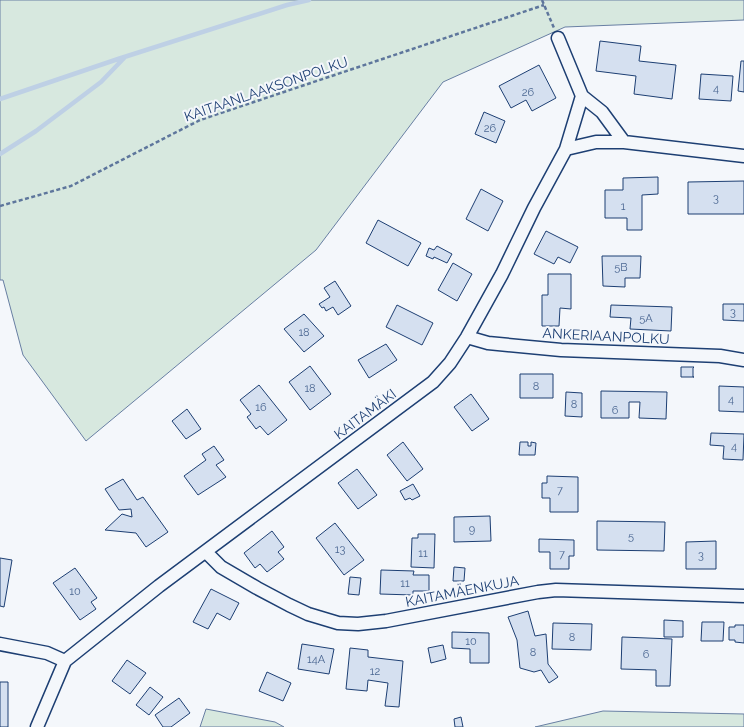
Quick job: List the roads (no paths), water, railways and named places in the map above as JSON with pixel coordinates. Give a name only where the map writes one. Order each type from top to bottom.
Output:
[{"type":"street","points":[[558,38],[582,96],[602,112],[624,142]]},
{"type":"street","name":"KAITAMÄKI","points":[[37,727],[65,661],[159,586],[433,382],[450,363],[468,337],[566,149],[582,96]]},
{"type":"street","points":[[566,149],[596,142],[624,142],[744,156]]},
{"type":"street","name":"ANKERIAANPOLKU","points":[[468,337],[488,343],[561,350],[720,356],[744,360]]},
{"type":"street","name":"KAITAMÄENKUJA","points":[[206,552],[221,566],[289,606],[338,623],[358,624],[386,621],[556,590],[744,596]]},
{"type":"street","points":[[0,644],[47,653],[65,661]]},
{"type":"waterway","points":[[0,99],[118,59],[287,5],[309,0]]},
{"type":"waterway","points":[[0,154],[36,131],[101,82],[125,57]]}]
